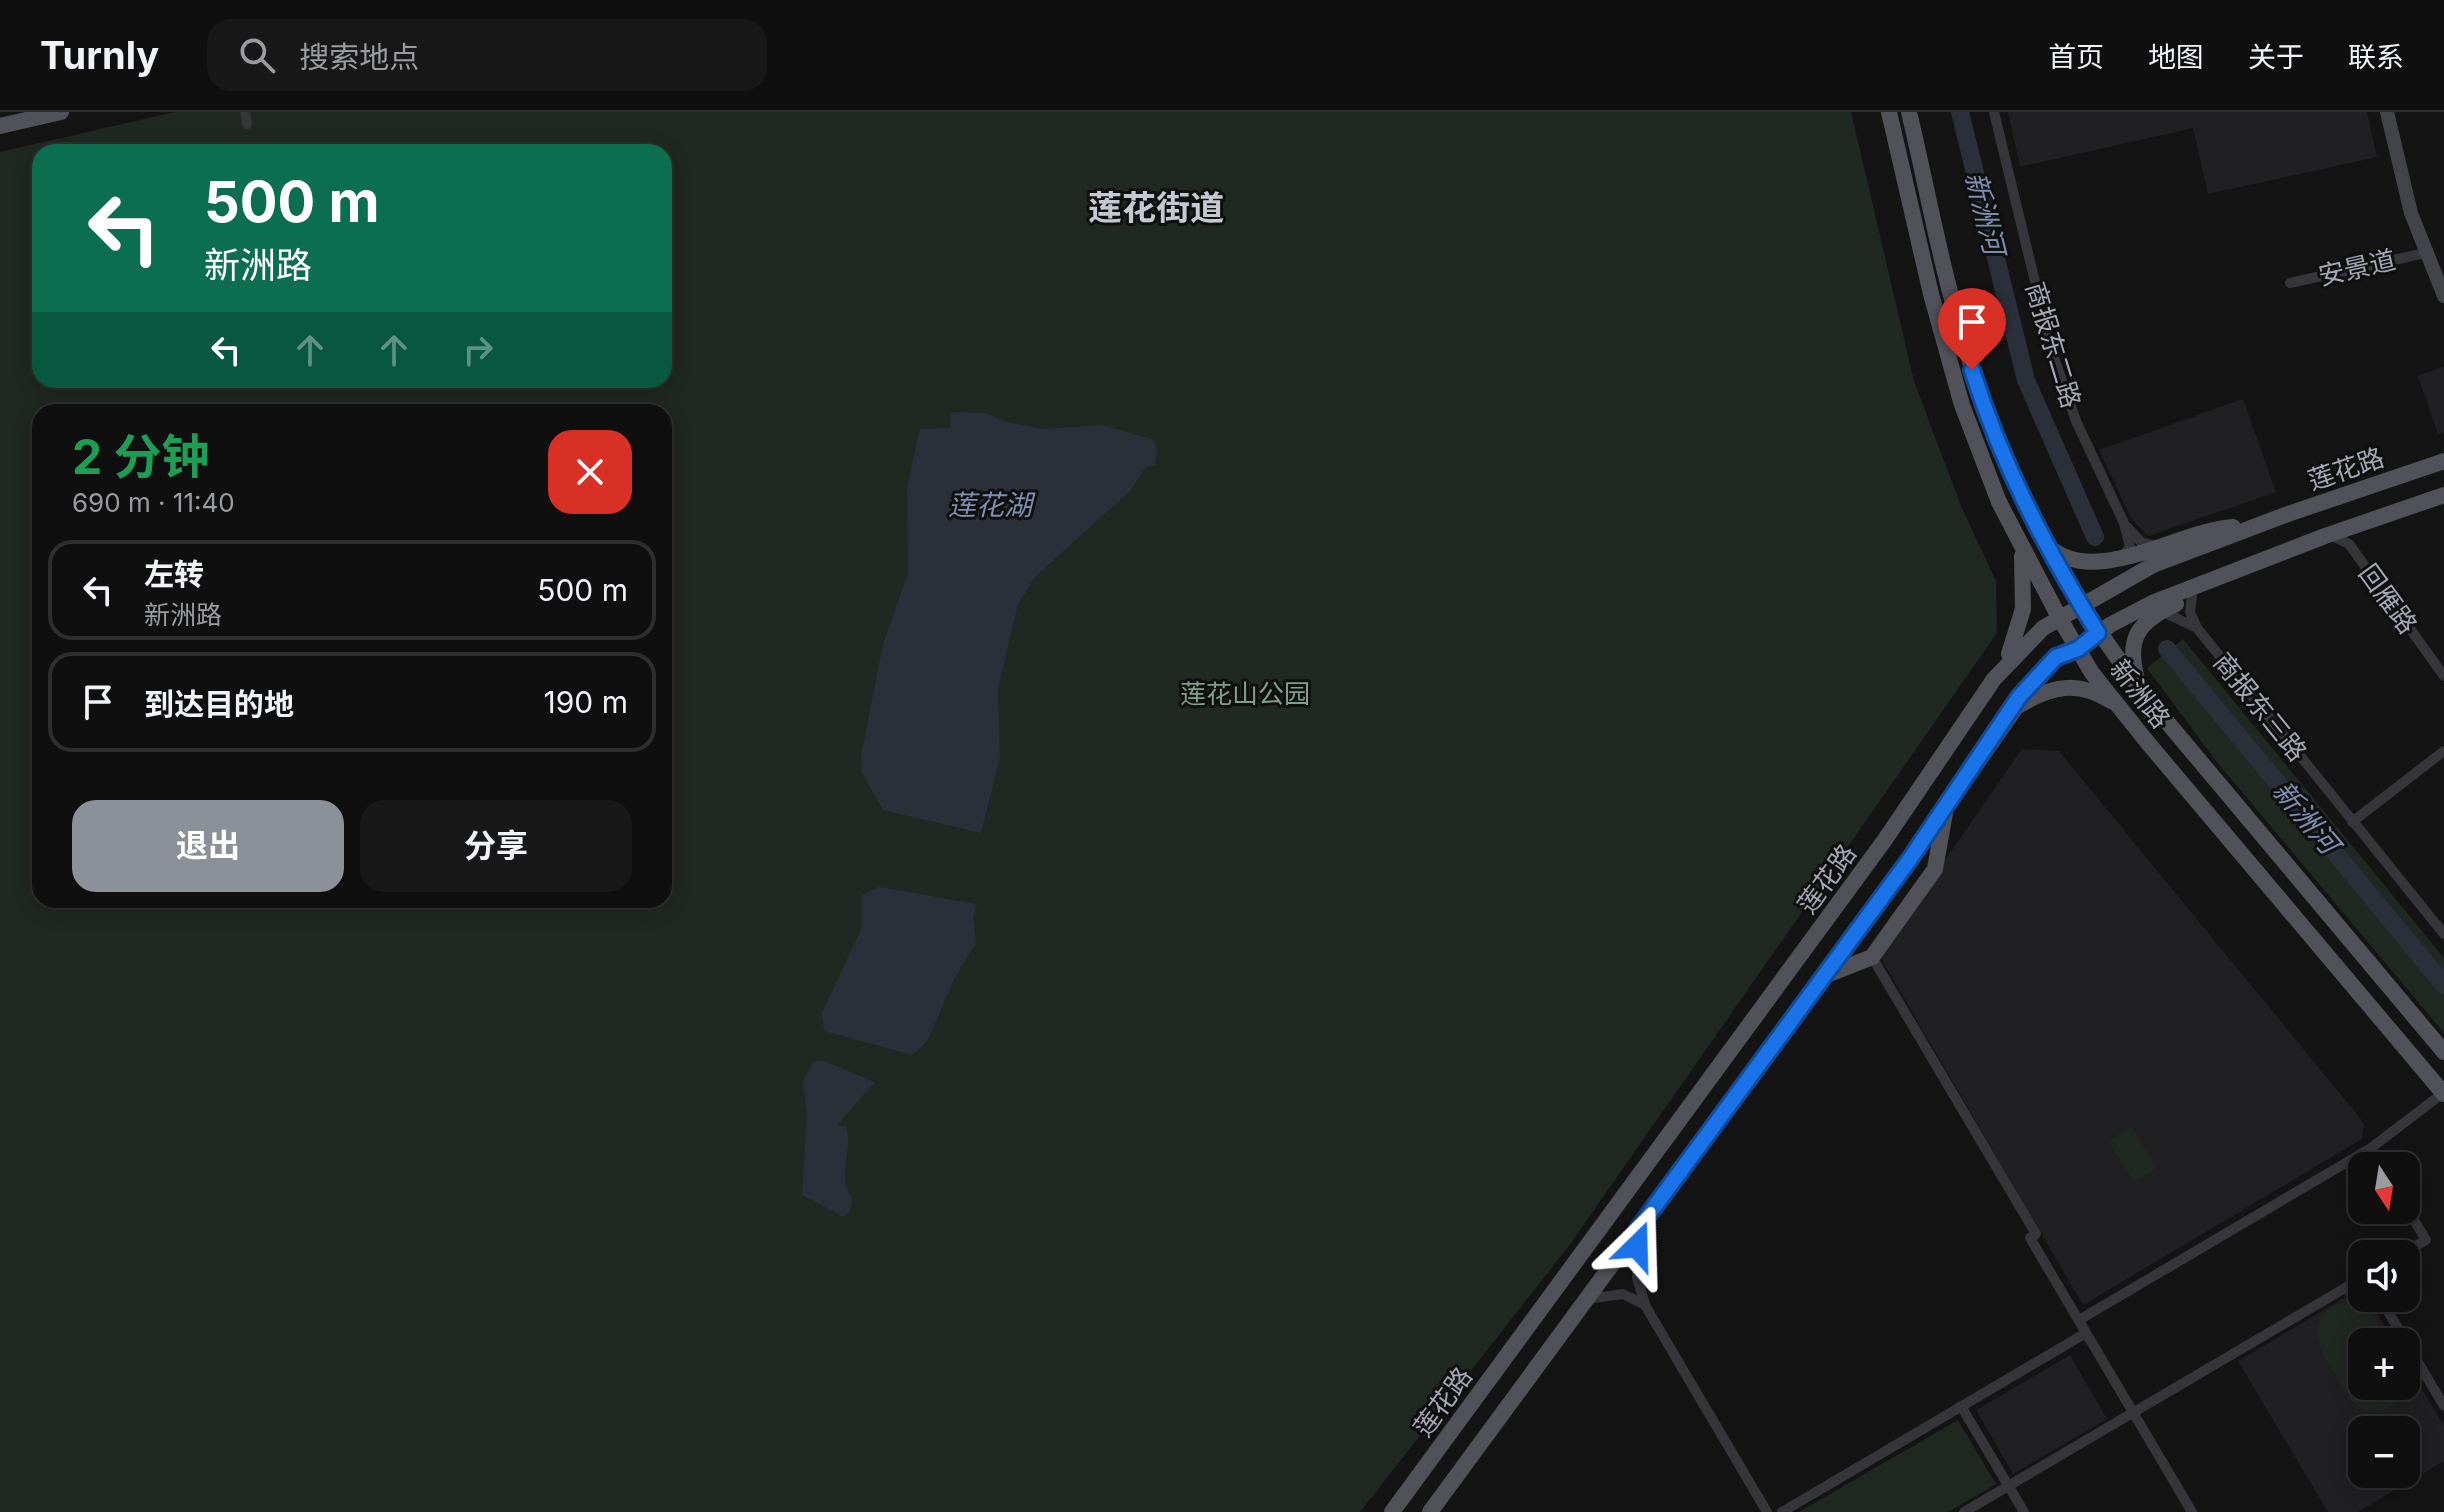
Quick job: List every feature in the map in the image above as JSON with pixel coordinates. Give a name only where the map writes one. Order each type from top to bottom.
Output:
[{"type":"main road","points":[[0,126],[61,112]]},
{"type":"main road","name":"新洲路","points":[[1889,112],[1944,346],[1981,457],[2020,546],[2060,619],[2117,704],[2444,1094]]},
{"type":"main road","name":"新洲路","points":[[1909,112],[1963,340],[2001,451],[2041,539],[2098,633],[2139,688],[2444,1052]]},
{"type":"main road","name":"莲花路","points":[[1392,1512],[1884,841],[1994,679],[2030,639],[2081,605],[2153,565],[2254,526],[2444,461]]},
{"type":"main road","name":"莲花路","points":[[1430,1512],[1823,977],[2010,711],[2051,661],[2078,649],[2098,633],[2152,603],[2325,536],[2444,495]]},
{"type":"main road","points":[[2041,539],[2051,550],[2076,562],[2091,563],[2122,558],[2214,530],[2254,526]]},
{"type":"main road","points":[[1994,679],[2019,629],[2025,588],[2020,546]]},
{"type":"main road","points":[[2139,688],[2133,661],[2135,638],[2142,623],[2192,596],[2219,576]]},
{"type":"main road","points":[[2010,711],[2041,692],[2065,686],[2093,691],[2117,704]]},
{"type":"main road","points":[[1823,977],[1872,957],[1935,869],[1947,804]]},
{"type":"street","points":[[245,112],[247,124]]},
{"type":"street","name":"商报东二路","points":[[1994,112],[2052,352],[2082,434],[2124,523],[2130,547],[2122,558]]},
{"type":"street","points":[[2387,112],[2408,203],[2444,296]]},
{"type":"street","name":"安景道","points":[[2290,283],[2425,253]]},
{"type":"street","name":"商报东二路","points":[[2124,523],[2141,542],[2157,546]]},
{"type":"street","name":"回雁路","points":[[2355,525],[2353,535],[2357,543],[2444,666]]},
{"type":"street","name":"回雁路","points":[[2325,536],[2339,537],[2349,544],[2444,676]]},
{"type":"street","name":"商报东三路","points":[[2192,596],[2190,612],[2197,628],[2444,934]]},
{"type":"street","name":"商报东三路","points":[[2160,611],[2197,628]]},
{"type":"street","points":[[2354,824],[2444,751]]},
{"type":"street","points":[[2354,824],[2444,757]]},
{"type":"street","points":[[1872,957],[2036,1234],[2030,1238],[2192,1512]]},
{"type":"street","points":[[2079,1320],[2371,1148],[2444,1094]]},
{"type":"street","points":[[2371,1148],[2373,1152]]},
{"type":"street","points":[[2416,1224],[2426,1240],[2420,1244]]},
{"type":"street","points":[[1638,1229],[1637,1278],[1646,1307],[1767,1512]]},
{"type":"street","points":[[1964,1512],[2348,1286]]},
{"type":"street","points":[[1587,1299],[1627,1294],[1646,1307]]},
{"type":"street","points":[[2388,1312],[2444,1406]]},
{"type":"street","points":[[1782,1512],[2086,1333]]},
{"type":"street","points":[[1961,1406],[2024,1512]]},
{"type":"shaded area","points":[[2008,112],[2367,112],[2377,157],[2208,194],[2193,128],[2020,167]]},
{"type":"shaded area","points":[[2444,366],[2444,432],[2438,434],[2418,376]]},
{"type":"shaded area","points":[[2243,399],[2276,492],[2149,536],[2146,534],[2131,518],[2099,450]]},
{"type":"shaded area","points":[[2022,749],[2059,751],[2364,1123],[2362,1139],[2083,1305],[1879,955]]},
{"type":"shaded area","points":[[2348,1296],[2348,1312],[2376,1312],[2386,1328],[2348,1328],[2348,1400],[2420,1400],[2420,1386],[2444,1426],[2444,1461],[2420,1475],[2420,1416],[2348,1416],[2348,1488],[2398,1488],[2358,1512],[2328,1512],[2238,1361]]},
{"type":"shaded area","points":[[2070,1355],[2107,1419],[2013,1474],[1976,1410]]},
{"type":"green space","name":"莲花山公园","points":[[175,112],[1851,112],[1914,381],[1961,506],[1996,581],[1997,633],[1568,1247],[1360,1512],[0,1512],[0,152],[32,145],[32,388],[672,388],[672,144],[35,144]]},
{"type":"green space","points":[[2183,639],[2444,958],[2444,1033],[2216,761],[2147,668]]},
{"type":"green space","points":[[2132,1127],[2157,1168],[2134,1182],[2108,1141]]},
{"type":"green space","points":[[2339,1304],[2348,1304],[2348,1312],[2368,1312],[2381,1328],[2348,1328],[2348,1396],[2320,1346],[2318,1327],[2328,1311]]},
{"type":"green space","points":[[2352,1400],[2398,1400],[2376,1411]]},
{"type":"green space","points":[[1958,1420],[1996,1484],[1948,1512],[1799,1512]]},
{"type":"water","name":"莲花湖","points":[[951,412],[986,413],[1005,422],[1043,429],[1103,425],[1154,440],[1157,450],[1155,465],[1146,467],[1130,491],[1035,577],[1018,604],[998,688],[1000,758],[981,833],[883,810],[862,773],[861,756],[883,644],[908,573],[907,487],[920,429],[950,428]]},
{"type":"water","points":[[879,887],[977,904],[973,917],[976,943],[954,979],[928,1040],[913,1055],[824,1031],[822,1013],[862,927],[862,895]]},
{"type":"water","points":[[814,1061],[824,1061],[875,1082],[837,1125],[846,1126],[848,1135],[845,1182],[853,1198],[850,1211],[843,1217],[802,1195],[807,1114],[803,1081]]},
{"type":"waterway","name":"新洲河","points":[[1960,112],[2026,380],[2095,537]]},
{"type":"waterway","name":"新洲河","points":[[2167,649],[2444,985]]},
{"type":"district","name":"莲花街道","points":[[1156,208]]},
{"type":"route","points":[[1637,1246],[1638,1229],[1910,859],[2019,697],[2056,657],[2078,649],[2098,633],[2041,539],[2020,496],[1972,370]]}]
